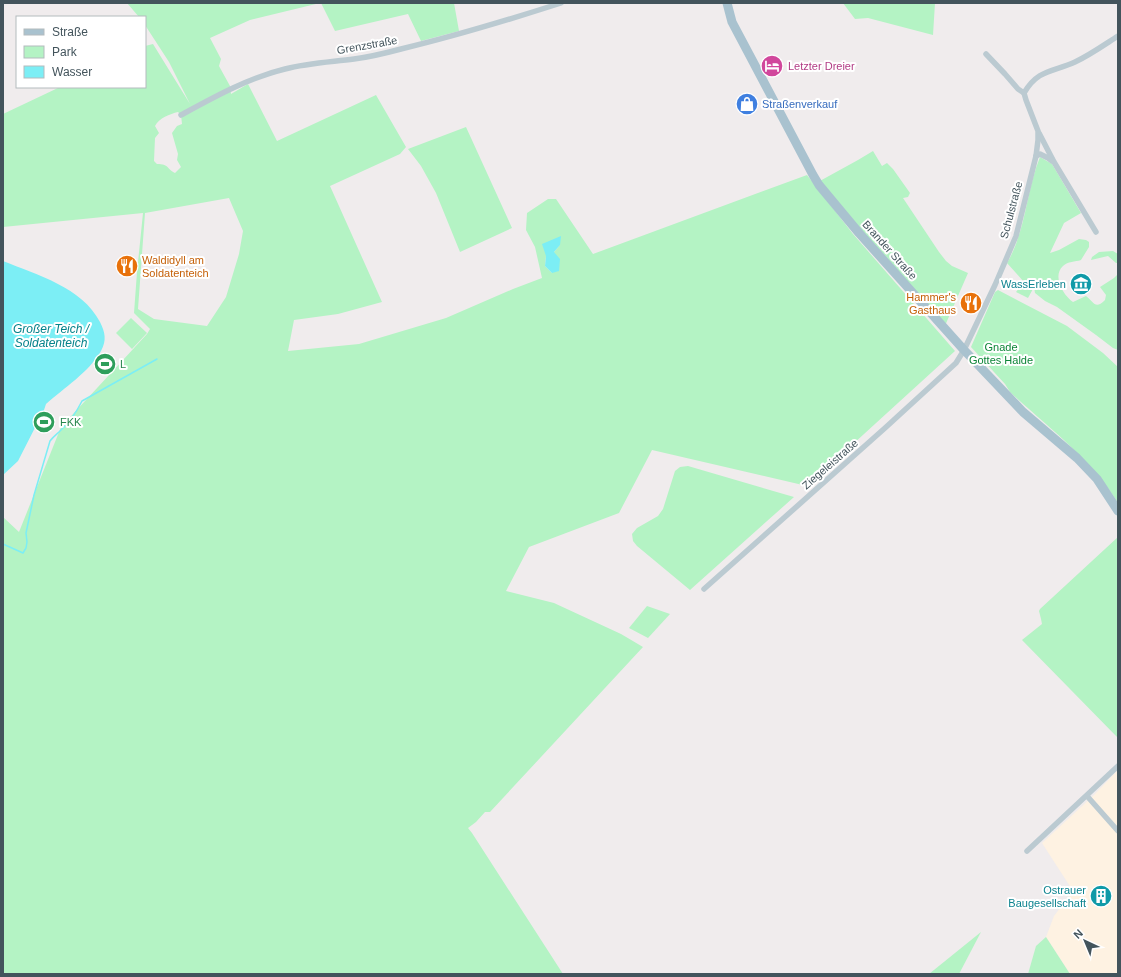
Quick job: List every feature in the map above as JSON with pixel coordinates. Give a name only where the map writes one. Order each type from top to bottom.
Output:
[{"type":"main road","name":"Brander Straße","points":[[727,3],[732,22],[818,182],[859,233],[1005,394],[1023,412],[1077,458],[1097,479],[1118,511]]},
{"type":"street","name":"Grenzstraße","points":[[181,115],[257,77],[285,69],[322,62],[356,59],[401,49],[469,31],[561,3]]},
{"type":"street","points":[[1024,93],[1036,77],[1076,61],[1118,36]]},
{"type":"street","name":"Schulstraße","points":[[964,350],[995,285],[1016,236],[1036,156],[1038,131],[1024,93],[1018,89],[986,54]]},
{"type":"street","points":[[1038,131],[1054,162],[1096,232]]},
{"type":"street","points":[[1036,156],[1040,154],[1054,162]]},
{"type":"street","name":"Ziegeleistraße","points":[[704,589],[956,363],[964,350]]},
{"type":"street","points":[[1026,851],[1118,766]]},
{"type":"street","points":[[1087,796],[1118,831]]},
{"type":"shaded area","points":[[1118,770],[1118,974],[1070,974],[1046,937],[1054,916],[1073,891],[1042,843],[1093,796]]},
{"type":"green space","points":[[127,3],[320,3],[250,20],[210,38],[221,59],[219,66],[230,86],[231,94],[248,84],[277,141],[376,95],[406,147],[400,154],[330,186],[382,302],[338,314],[294,320],[288,351],[359,344],[446,318],[542,278],[535,247],[526,230],[527,213],[548,199],[556,199],[593,254],[807,175],[853,234],[955,351],[807,486],[652,450],[619,513],[529,547],[506,591],[554,603],[621,634],[643,647],[490,812],[485,812],[468,828],[563,974],[3,974],[3,517],[19,532],[61,427],[150,329],[134,313],[143,213],[3,227],[3,114],[58,88],[146,88],[146,46],[153,44],[190,104],[169,62],[146,27],[146,16],[138,16]],"holes":[[[178,112],[181,115],[182,124],[177,126],[172,133],[178,154],[177,160],[181,167],[175,173],[166,166],[157,164],[154,161],[155,138],[159,133],[155,126],[168,115]],[[229,198],[243,231],[239,254],[226,297],[207,326],[154,319],[138,309],[145,213]],[[560,245],[554,252],[552,273],[545,266],[546,256]]]},
{"type":"green space","points":[[321,3],[454,3],[459,31],[421,41],[408,14],[335,31]]},
{"type":"green space","points":[[843,3],[935,3],[933,35],[868,18],[855,19]]},
{"type":"green space","points":[[466,127],[512,228],[460,252],[436,193],[421,166],[408,149]]},
{"type":"green space","points":[[873,151],[882,166],[887,163],[910,193],[908,197],[903,198],[946,261],[952,266],[968,273],[944,328],[818,182]]},
{"type":"green space","points":[[1040,157],[1052,164],[1081,213],[1064,223],[1050,253],[1059,250],[1079,239],[1089,242],[1089,247],[1081,260],[1067,263],[1060,270],[1060,285],[1069,299],[1073,302],[1086,296],[1097,305],[1105,300],[1106,295],[1100,287],[1118,274],[1118,350],[1113,348],[1057,307],[1045,301],[1035,293],[1034,287],[1028,298],[1016,292],[1024,282],[1007,263],[1018,238],[1035,170]]},
{"type":"green space","points":[[1113,251],[1118,254],[1118,263],[1108,256],[1091,260],[1092,257],[1099,252]]},
{"type":"green space","name":"Gnade Gottes Halde","points":[[998,290],[1067,326],[1103,353],[1118,367],[1118,503],[1095,472],[1082,458],[1010,392],[1005,384],[971,347],[995,292]]},
{"type":"green space","points":[[131,318],[147,333],[132,349],[116,333]]},
{"type":"green space","points":[[688,466],[794,497],[690,590],[637,546],[633,541],[632,534],[637,528],[658,516],[663,509],[675,471],[680,467]]},
{"type":"green space","points":[[1118,537],[1118,738],[1022,640],[1042,624],[1039,611],[1040,609]]},
{"type":"green space","points":[[647,606],[670,614],[648,638],[629,628]]},
{"type":"green space","points":[[981,932],[959,974],[929,974]]},
{"type":"green space","points":[[1046,937],[1070,974],[1028,974],[1036,946]]},
{"type":"water","points":[[561,236],[560,245],[554,252],[560,259],[559,271],[552,273],[545,266],[546,256],[542,244]]},
{"type":"water","name":"Großer Teich / Soldatenteich","points":[[3,261],[44,277],[70,291],[82,300],[92,310],[100,322],[105,340],[101,351],[90,366],[46,404],[18,461],[3,475]]},
{"type":"waterway","points":[[3,544],[23,553],[26,548],[26,533],[34,495],[50,441],[70,420],[82,401],[157,359]]},
{"type":"place","name":"Letzter Dreier","points":[[772,66]]},
{"type":"place","name":"Straßenverkauf","points":[[747,104]]},
{"type":"place","name":"Waldidyll am Soldatenteich","points":[[127,266]]},
{"type":"place","name":"WassErleben","points":[[1081,284]]},
{"type":"place","name":"Hammer's Gasthaus","points":[[971,303]]},
{"type":"place","name":"L","points":[[105,364]]},
{"type":"place","name":"FKK","points":[[44,422]]},
{"type":"place","name":"Ostrauer Baugesellschaft","points":[[1101,896]]}]
